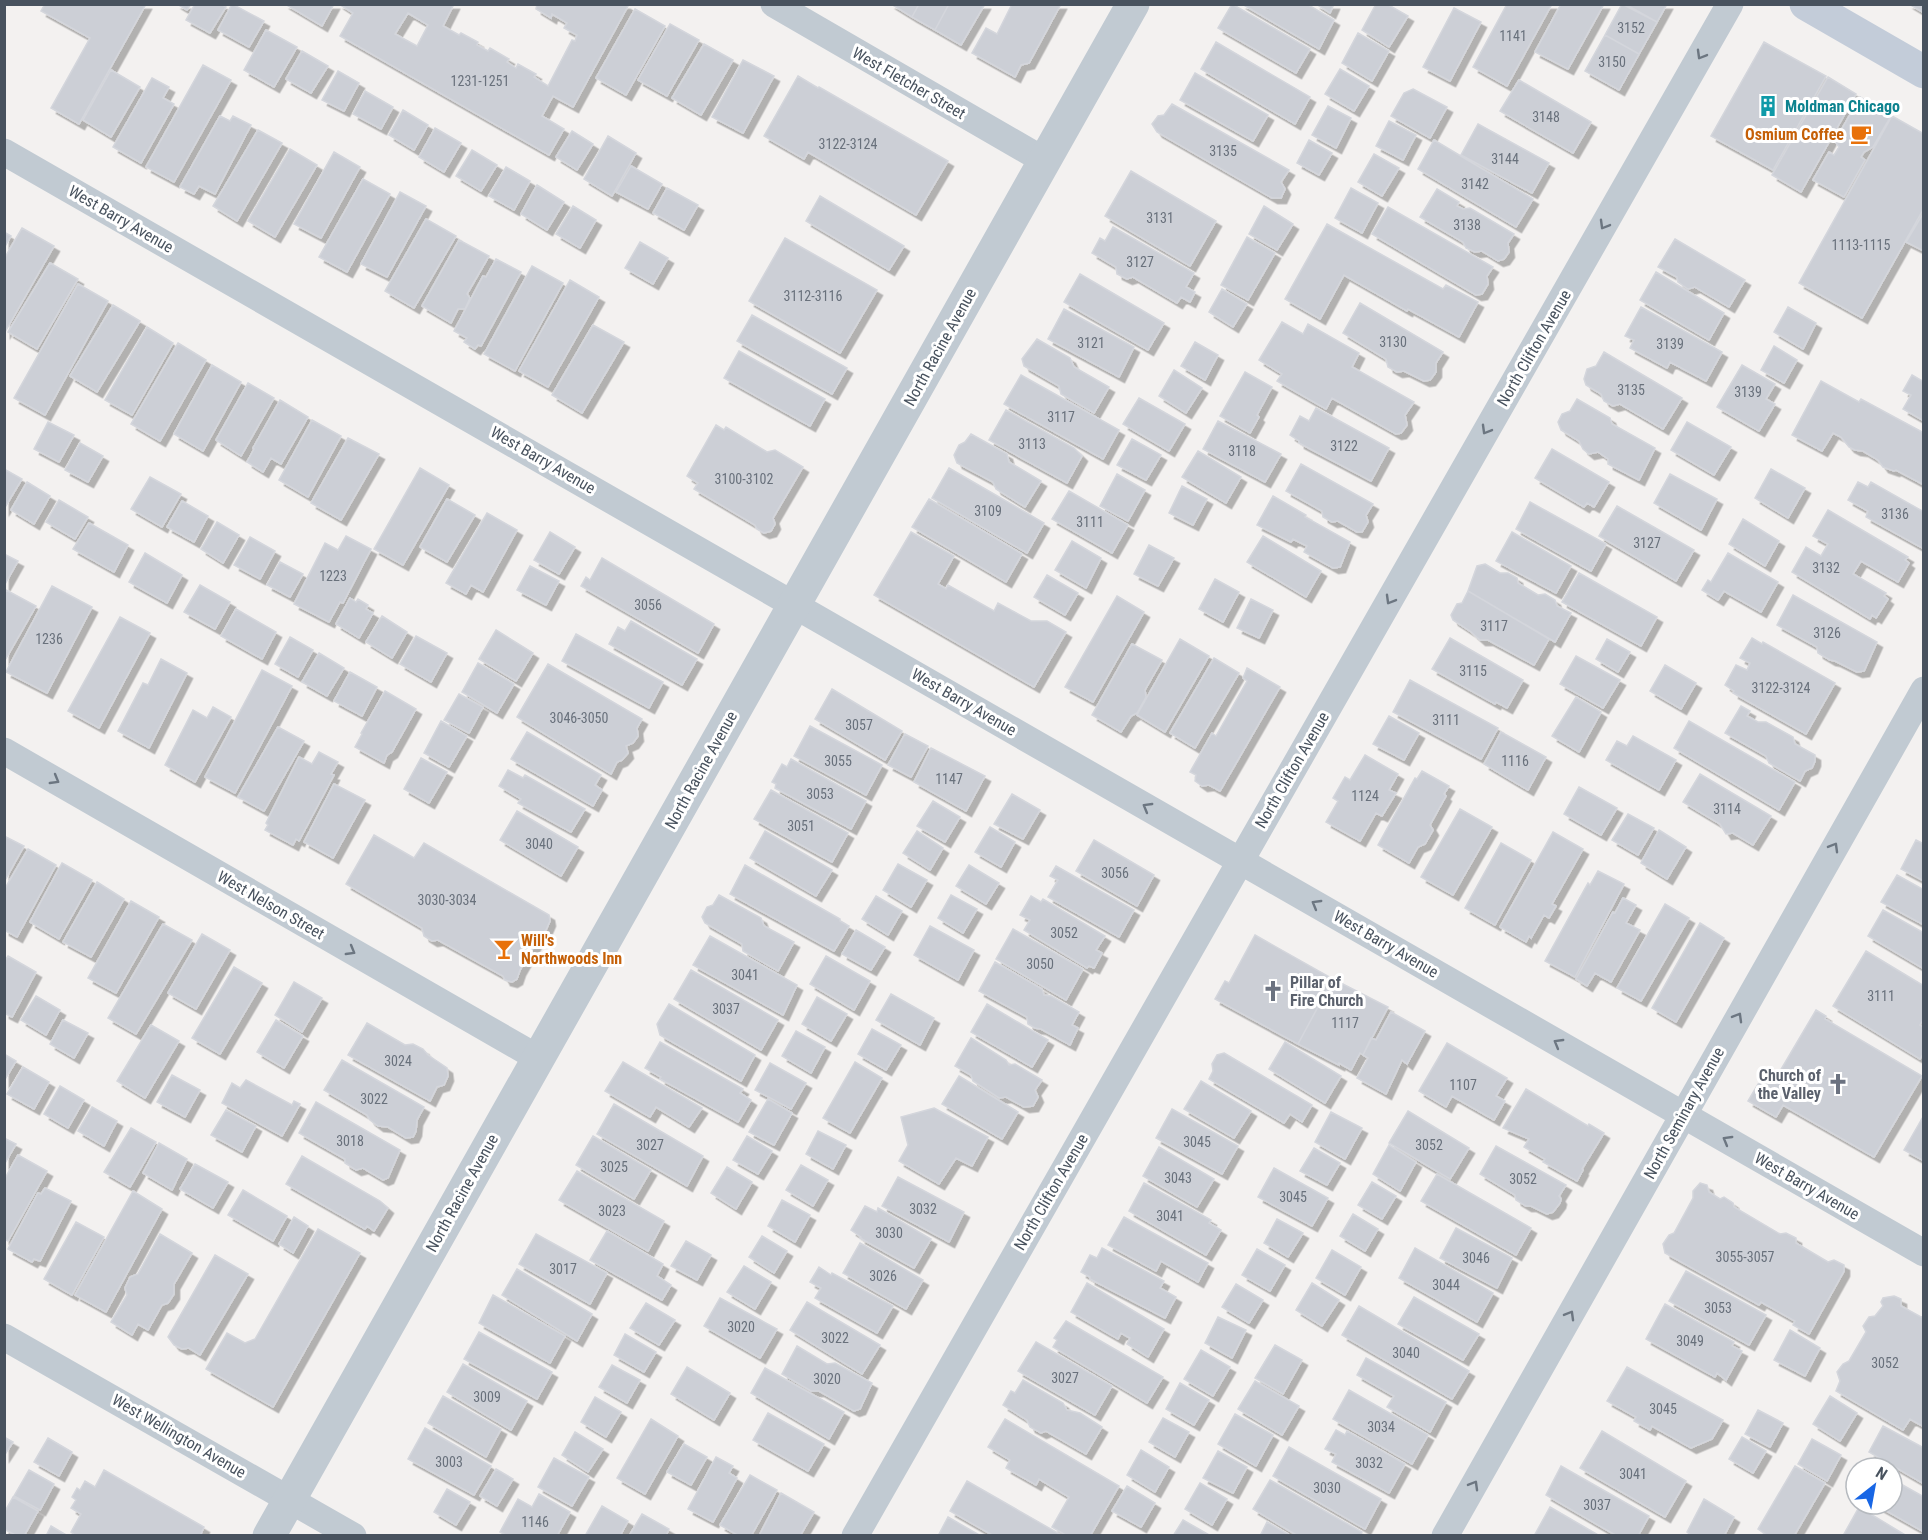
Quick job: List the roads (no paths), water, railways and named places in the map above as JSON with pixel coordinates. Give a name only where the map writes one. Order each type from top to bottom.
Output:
[{"type":"main road","points":[[1806,4],[1923,72]]},
{"type":"street","name":"West Fletcher Street","points":[[774,4],[1045,161]]},
{"type":"street","name":"North Racine Avenue","points":[[269,1536],[1133,4]]},
{"type":"street","name":"North Clifton Avenue","points":[[855,1536],[1730,4]]},
{"type":"street","name":"West Barry Avenue","points":[[4,152],[1923,1253]]},
{"type":"street","name":"North Seminary Avenue","points":[[1445,1536],[1923,690]]},
{"type":"street","name":"West Nelson Street","points":[[4,751],[538,1058]]},
{"type":"street","name":"West Wellington Avenue","points":[[4,1336],[353,1536]]},
{"type":"place","name":"Moldman Chicago","points":[[1768,106]]},
{"type":"place","name":"Osmium Coffee","points":[[1861,134]]},
{"type":"place","name":"Will's Northwoods Inn","points":[[504,949]]},
{"type":"place","name":"Pillar of Fire Church","points":[[1273,991]]},
{"type":"place","name":"Church of the Valley","points":[[1838,1084]]}]
